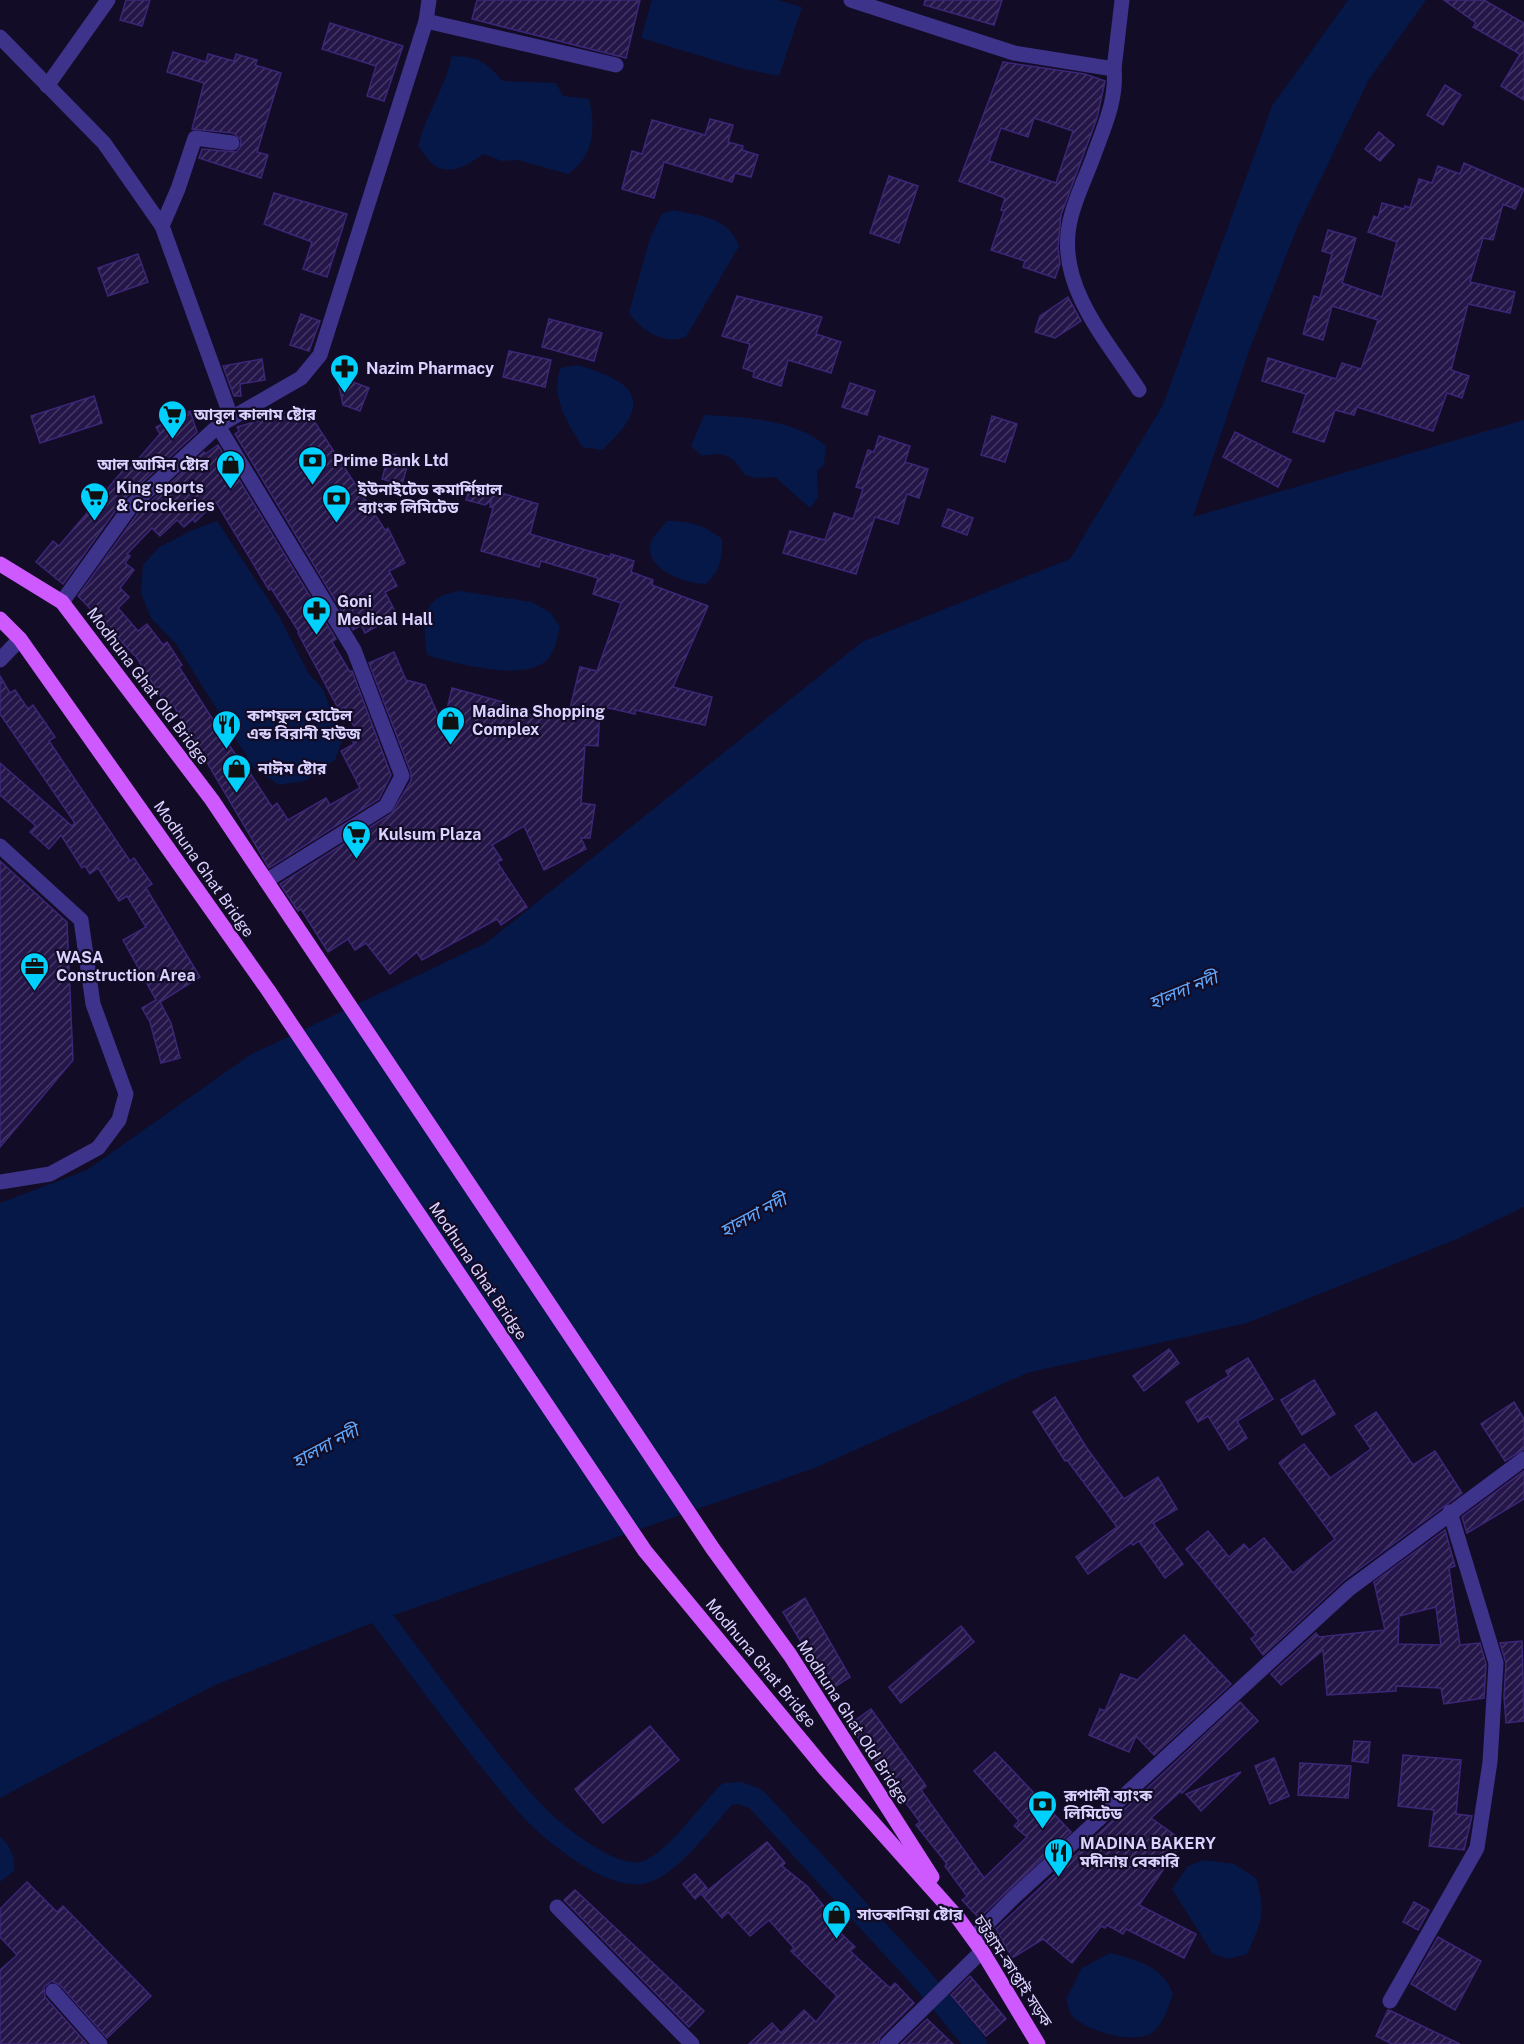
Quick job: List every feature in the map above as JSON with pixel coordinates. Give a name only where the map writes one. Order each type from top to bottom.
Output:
[{"type":"main road","name":"Modhuna Ghat Old Bridge","points":[[0,564],[62,602],[212,800],[713,1549],[790,1655],[958,1918]]},
{"type":"main road","name":"Modhuna Ghat Bridge","points":[[0,619],[20,639],[268,990],[645,1551],[825,1769],[958,1918]]},
{"type":"main road","name":"চট্টগ্রাম-কাপ্তাই সড়ক","points":[[958,1918],[982,1951],[1038,2044]]},
{"type":"street","points":[[47,86],[108,0]]},
{"type":"street","points":[[62,602],[130,506],[218,426],[302,378],[320,355],[426,21],[429,0]]},
{"type":"street","points":[[850,0],[1014,53],[1114,69]]},
{"type":"street","points":[[1122,0],[1114,69],[1116,87],[1069,225],[1069,262],[1074,285],[1082,302],[1139,390]]},
{"type":"street","points":[[426,21],[616,65]]},
{"type":"street","points":[[0,37],[104,143],[162,226],[231,417]]},
{"type":"street","points":[[162,226],[178,189],[195,138],[232,143]]},
{"type":"street","points":[[218,426],[354,650],[402,776],[386,806],[266,880]]},
{"type":"street","points":[[0,660],[20,639]]},
{"type":"street","points":[[0,846],[81,920],[93,1004],[126,1094],[119,1120],[98,1148],[50,1174],[0,1182]]},
{"type":"street","points":[[973,1938],[1013,1898],[1349,1589],[1524,1459]]},
{"type":"street","points":[[1390,2001],[1477,1848],[1490,1762],[1496,1663],[1450,1512]]},
{"type":"street","points":[[557,1907],[692,2044]]},
{"type":"street","points":[[887,2044],[982,1951]]},
{"type":"street","points":[[53,1991],[100,2044]]},
{"type":"water","points":[[652,0],[778,0],[802,7],[779,76],[744,69],[641,38]]},
{"type":"water","name":"হালদা নদী","points":[[1348,0],[1426,0],[1368,81],[1297,228],[1249,351],[1193,517],[1524,420],[1524,1207],[1457,1239],[1247,1323],[1027,1373],[815,1468],[377,1621],[213,1686],[0,1798],[0,1203],[87,1170],[250,1055],[486,943],[862,642],[1070,559],[1163,405],[1272,106]]},
{"type":"water","points":[[452,56],[481,61],[503,81],[556,83],[563,96],[589,99],[592,121],[591,141],[577,167],[568,174],[518,160],[502,161],[483,154],[460,168],[447,170],[432,163],[418,146]]},
{"type":"water","points":[[672,210],[702,216],[720,223],[734,236],[739,246],[686,337],[677,339],[654,335],[629,313],[649,241],[662,214]]},
{"type":"water","points":[[577,365],[614,379],[626,387],[632,397],[633,407],[629,420],[602,450],[582,447],[559,400],[560,368]]},
{"type":"water","points":[[704,415],[768,421],[784,425],[813,437],[826,446],[824,465],[817,471],[818,497],[810,508],[775,477],[757,478],[745,475],[737,463],[722,455],[702,456],[691,446]]},
{"type":"water","points":[[217,521],[279,616],[309,674],[323,689],[342,741],[335,760],[304,781],[279,785],[254,768],[176,644],[151,618],[141,593],[143,565],[158,548],[190,531]]},
{"type":"water","points":[[667,521],[696,525],[722,539],[720,564],[706,584],[677,577],[659,566],[653,559],[650,550],[652,540]]},
{"type":"water","points":[[460,591],[532,602],[551,613],[560,627],[552,654],[546,661],[535,667],[520,670],[487,669],[427,655],[424,632],[427,612],[437,599]]},
{"type":"water","points":[[0,1837],[12,1852],[14,1871],[0,1882]]},
{"type":"water","points":[[1204,1860],[1234,1864],[1256,1878],[1262,1909],[1259,1925],[1247,1954],[1229,1959],[1213,1954],[1172,1889],[1188,1866]]},
{"type":"water","points":[[1110,1953],[1148,1966],[1169,1984],[1173,1994],[1169,2005],[1162,2022],[1150,2034],[1142,2037],[1121,2037],[1088,2027],[1071,2014],[1066,1999],[1082,1968]]},
{"type":"building","points":[[126,0],[150,0],[142,26],[120,20]]},
{"type":"building","points":[[477,0],[640,0],[626,58],[472,19]]},
{"type":"building","points":[[925,0],[1002,0],[994,25],[924,5]]},
{"type":"building","points":[[1444,0],[1484,0],[1524,23],[1524,100],[1501,86],[1520,54],[1473,27],[1476,23]]},
{"type":"building","points":[[330,23],[403,46],[384,101],[367,96],[376,66],[322,49]]},
{"type":"building","points":[[173,52],[206,62],[208,54],[234,61],[236,54],[257,60],[255,65],[281,73],[257,152],[268,155],[261,178],[199,158],[202,149],[236,152],[240,148],[241,140],[233,133],[192,129],[204,83],[167,72]]},
{"type":"building","points":[[1003,62],[1085,74],[1105,81],[1097,118],[1061,215],[1058,248],[1060,264],[1055,278],[1023,267],[1025,261],[991,250],[1004,211],[1001,210],[1005,198],[959,181]],"holes":[[[1034,118],[1073,131],[1056,183],[989,161],[1001,128],[1028,137]]]},
{"type":"building","points":[[1445,85],[1461,95],[1443,125],[1427,115]]},
{"type":"building","points":[[710,119],[733,125],[728,142],[743,146],[742,150],[758,155],[751,177],[735,173],[732,182],[664,162],[654,198],[622,189],[632,151],[642,154],[652,120],[705,135]]},
{"type":"building","points":[[1379,132],[1394,145],[1380,161],[1365,149]]},
{"type":"building","points":[[1464,163],[1524,189],[1515,209],[1503,204],[1493,240],[1483,238],[1470,282],[1515,292],[1510,313],[1468,304],[1451,370],[1469,376],[1462,398],[1447,393],[1433,431],[1357,407],[1354,415],[1335,410],[1324,442],[1293,432],[1306,394],[1262,381],[1268,358],[1336,379],[1342,363],[1361,369],[1378,320],[1332,306],[1323,340],[1303,334],[1314,296],[1320,298],[1332,254],[1322,251],[1328,230],[1356,238],[1342,283],[1382,297],[1397,242],[1368,232],[1374,216],[1378,218],[1382,203],[1404,209],[1405,206],[1410,208],[1419,179],[1432,183],[1438,166],[1460,174]]},
{"type":"building","points":[[889,176],[918,186],[899,243],[870,233]]},
{"type":"building","points":[[274,193],[347,214],[327,277],[303,269],[312,242],[264,224]]},
{"type":"building","points":[[138,254],[148,282],[108,296],[98,268]]},
{"type":"building","points":[[737,296],[822,317],[816,334],[841,342],[831,373],[788,360],[781,386],[753,377],[754,372],[743,368],[750,344],[722,336]]},
{"type":"building","points":[[1068,297],[1081,321],[1055,338],[1035,332],[1040,316]]},
{"type":"building","points":[[301,314],[320,321],[309,351],[290,345]]},
{"type":"building","points":[[549,319],[602,333],[594,361],[542,347]]},
{"type":"building","points":[[509,351],[551,360],[545,387],[503,377]]},
{"type":"building","points":[[262,359],[265,380],[240,384],[241,396],[234,396],[223,366]]},
{"type":"building","name":"Nazim Pharmacy","points":[[337,376],[369,388],[360,411],[343,405]]},
{"type":"building","points":[[850,383],[875,391],[867,415],[842,407]]},
{"type":"building","points":[[94,396],[102,423],[40,443],[31,416]]},
{"type":"building","points":[[305,407],[385,530],[388,528],[405,563],[389,571],[397,586],[385,592],[397,615],[365,633],[361,625],[353,630],[235,434],[239,431],[237,427]]},
{"type":"building","points":[[190,411],[197,432],[123,500],[63,584],[36,562],[53,541],[59,546],[125,468],[128,471],[160,434],[156,427]]},
{"type":"building","points":[[992,416],[1017,424],[1005,462],[981,455]]},
{"type":"building","points":[[1235,432],[1291,460],[1278,487],[1223,457]]},
{"type":"building","points":[[879,436],[910,446],[905,462],[928,469],[919,498],[907,494],[898,524],[875,517],[856,574],[783,553],[790,531],[825,540],[834,513],[853,519],[863,489],[856,487],[868,450],[874,452]]},
{"type":"building","points":[[218,445],[336,639],[332,642],[350,672],[352,671],[391,775],[379,799],[269,868],[173,705],[168,708],[137,658],[78,596],[138,513],[204,452],[205,454]],"holes":[[[216,502],[269,590],[271,588],[299,632],[339,710],[344,707],[358,735],[351,739],[354,744],[341,751],[360,788],[330,805],[326,798],[288,820],[277,803],[272,807],[250,773],[248,774],[179,667],[182,665],[167,642],[163,645],[147,624],[138,631],[118,608],[129,597],[120,588],[134,570],[125,563],[130,556],[127,554],[152,528],[160,536],[177,520],[184,527],[193,519],[195,522]]]},
{"type":"building","points":[[389,453],[409,459],[402,485],[382,479]]},
{"type":"building","points":[[471,484],[538,504],[530,534],[610,557],[611,554],[634,561],[631,572],[653,580],[652,585],[708,606],[673,687],[712,697],[705,725],[635,710],[635,714],[600,706],[598,746],[585,745],[581,803],[595,805],[590,838],[581,838],[586,849],[544,870],[524,826],[492,845],[502,860],[497,862],[527,907],[501,925],[497,919],[422,960],[417,952],[390,974],[366,943],[355,950],[348,939],[328,952],[301,909],[298,911],[280,884],[391,814],[411,781],[411,773],[369,663],[394,652],[406,680],[425,685],[443,726],[452,688],[503,702],[500,713],[568,717],[580,667],[597,671],[621,603],[593,594],[598,578],[541,561],[539,567],[481,551],[493,508],[490,507],[491,501],[485,505],[466,500]]},
{"type":"building","points":[[948,509],[973,518],[967,535],[942,526]]},
{"type":"building","points":[[0,676],[10,693],[15,690],[28,709],[33,705],[55,737],[49,741],[130,861],[134,858],[152,884],[146,888],[200,977],[160,1002],[171,1023],[180,1058],[161,1063],[150,1022],[142,1008],[156,1000],[123,940],[146,927],[127,896],[119,901],[98,868],[90,874],[85,866],[82,868],[61,835],[49,849],[30,832],[36,826],[0,795],[0,763],[72,826],[75,823],[0,714]]},
{"type":"building","name":"WASA Construction Area","points":[[0,861],[67,922],[73,1060],[0,1147]]},
{"type":"building","points":[[1169,1349],[1179,1363],[1144,1391],[1133,1376]]},
{"type":"building","points":[[1248,1358],[1273,1399],[1237,1421],[1247,1438],[1229,1450],[1208,1416],[1198,1422],[1186,1402],[1229,1376],[1226,1371]]},
{"type":"building","points":[[1314,1380],[1335,1414],[1302,1435],[1281,1400]]},
{"type":"building","points":[[1055,1397],[1086,1447],[1124,1499],[1158,1477],[1177,1509],[1153,1523],[1183,1564],[1165,1578],[1139,1541],[1133,1545],[1131,1543],[1088,1574],[1076,1557],[1117,1527],[1067,1460],[1065,1461],[1033,1412]]},
{"type":"building","points":[[1514,1402],[1524,1419],[1524,1449],[1505,1461],[1481,1424]]},
{"type":"building","points":[[1376,1412],[1413,1465],[1435,1451],[1462,1493],[1343,1581],[1263,1655],[1251,1639],[1256,1635],[1186,1549],[1208,1531],[1229,1557],[1244,1544],[1249,1550],[1264,1538],[1293,1573],[1335,1539],[1279,1463],[1304,1444],[1330,1478],[1371,1449],[1355,1426]]},
{"type":"building","points":[[1524,1471],[1524,1499],[1467,1533],[1462,1517]]},
{"type":"building","points":[[1445,1530],[1455,1566],[1449,1568],[1460,1645],[1480,1643],[1486,1664],[1484,1698],[1444,1704],[1441,1688],[1396,1686],[1396,1691],[1327,1695],[1323,1650],[1281,1685],[1271,1674],[1316,1633],[1319,1637],[1385,1630],[1374,1582]],"holes":[[[1436,1607],[1441,1645],[1398,1644],[1399,1616]]]},
{"type":"building","points":[[805,1598],[850,1677],[830,1690],[783,1612]]},
{"type":"building","points":[[961,1626],[974,1642],[901,1703],[889,1687]]},
{"type":"building","points":[[1184,1635],[1231,1684],[1154,1755],[1136,1736],[1129,1752],[1089,1735],[1100,1709],[1105,1711],[1121,1674],[1137,1680]]},
{"type":"building","points":[[1522,1641],[1524,1721],[1506,1723],[1504,1696],[1506,1663],[1500,1643]]},
{"type":"building","points":[[1240,1702],[1258,1721],[1182,1793],[1181,1791],[1151,1818],[1183,1841],[1139,1905],[1196,1934],[1184,1958],[1126,1929],[1123,1934],[1107,1925],[1105,1928],[1101,1926],[1072,1963],[1043,1939],[1012,1958],[996,1929]]},
{"type":"building","points":[[871,1709],[926,1786],[921,1790],[984,1878],[1027,1837],[1014,1826],[1019,1821],[974,1771],[995,1752],[1071,1832],[979,1918],[962,1900],[967,1896],[945,1866],[947,1864],[916,1825],[920,1822],[849,1725]]},
{"type":"building","points":[[650,1726],[679,1760],[603,1823],[575,1789]]},
{"type":"building","points":[[1354,1741],[1370,1742],[1368,1763],[1352,1761]]},
{"type":"building","points":[[1403,1755],[1461,1760],[1456,1814],[1472,1816],[1464,1850],[1429,1846],[1434,1810],[1398,1806]]},
{"type":"building","points":[[1274,1758],[1289,1796],[1270,1804],[1255,1766]]},
{"type":"building","points":[[1300,1763],[1351,1766],[1348,1798],[1298,1795]]},
{"type":"building","points":[[1241,1772],[1201,1811],[1186,1794]]},
{"type":"building","points":[[767,1842],[785,1863],[782,1866],[807,1886],[828,1911],[823,1916],[855,1947],[850,1951],[890,1988],[895,1983],[914,2003],[880,2037],[878,2044],[749,2044],[772,2023],[781,2033],[804,2010],[816,2022],[837,1996],[791,1951],[794,1948],[769,1920],[750,1936],[728,1912],[722,1918],[702,1895]]},
{"type":"building","points":[[695,1874],[707,1888],[695,1899],[683,1884]]},
{"type":"building","points":[[27,1882],[57,1912],[63,1906],[151,1996],[107,2038],[60,1985],[52,1981],[44,1987],[45,1997],[87,2044],[0,2044],[0,1970],[17,1955],[0,1937],[0,1909]]},
{"type":"building","points":[[575,1890],[704,2011],[689,2027],[564,1900]]},
{"type":"building","points":[[1414,1902],[1429,1910],[1418,1930],[1403,1922]]},
{"type":"building","points":[[1438,1937],[1481,1961],[1455,2010],[1411,1984]]},
{"type":"building","points":[[970,1976],[1006,2019],[986,2036],[951,1995]]},
{"type":"building","points":[[1388,2010],[1460,2044],[1392,2044],[1376,2036]]},
{"type":"building","points":[[927,2019],[953,2044],[901,2044]]},
{"type":"waterway","points":[[364,1594],[505,1779],[526,1804],[562,1838],[611,1868],[641,1873],[652,1869],[675,1852],[727,1794],[740,1793],[756,1799],[919,1976],[976,2044]]},
{"type":"place","name":"Nazim Pharmacy","points":[[345,394]]},
{"type":"place","name":"আবুল কালাম ষ্টোর","points":[[173,440]]},
{"type":"place","name":"Prime Bank Ltd","points":[[312,486]]},
{"type":"place","name":"আল আমিন ষ্টোর","points":[[230,490]]},
{"type":"place","name":"King sports & Crockeries","points":[[95,522]]},
{"type":"place","name":"ইউনাইটেড কমার্শিয়াল ব্যাংক লিমিটেড","points":[[337,524]]},
{"type":"place","name":"Goni Medical Hall","points":[[316,636]]},
{"type":"place","name":"Madina Shopping Complex","points":[[451,746]]},
{"type":"place","name":"কাশফুল হোটেল এন্ড বিরানী হাউজ","points":[[226,750]]},
{"type":"place","name":"নাঈম ষ্টোর","points":[[237,794]]},
{"type":"place","name":"Kulsum Plaza","points":[[357,860]]},
{"type":"place","name":"WASA Construction Area","points":[[35,992]]},
{"type":"place","name":"রূপালী ব্যাংক লিমিটেড","points":[[1043,1830]]},
{"type":"place","name":"MADINA BAKERY মদীনায় বেকারি","points":[[1059,1878]]},
{"type":"place","name":"সাতকানিয়া ষ্টোর","points":[[836,1940]]}]
